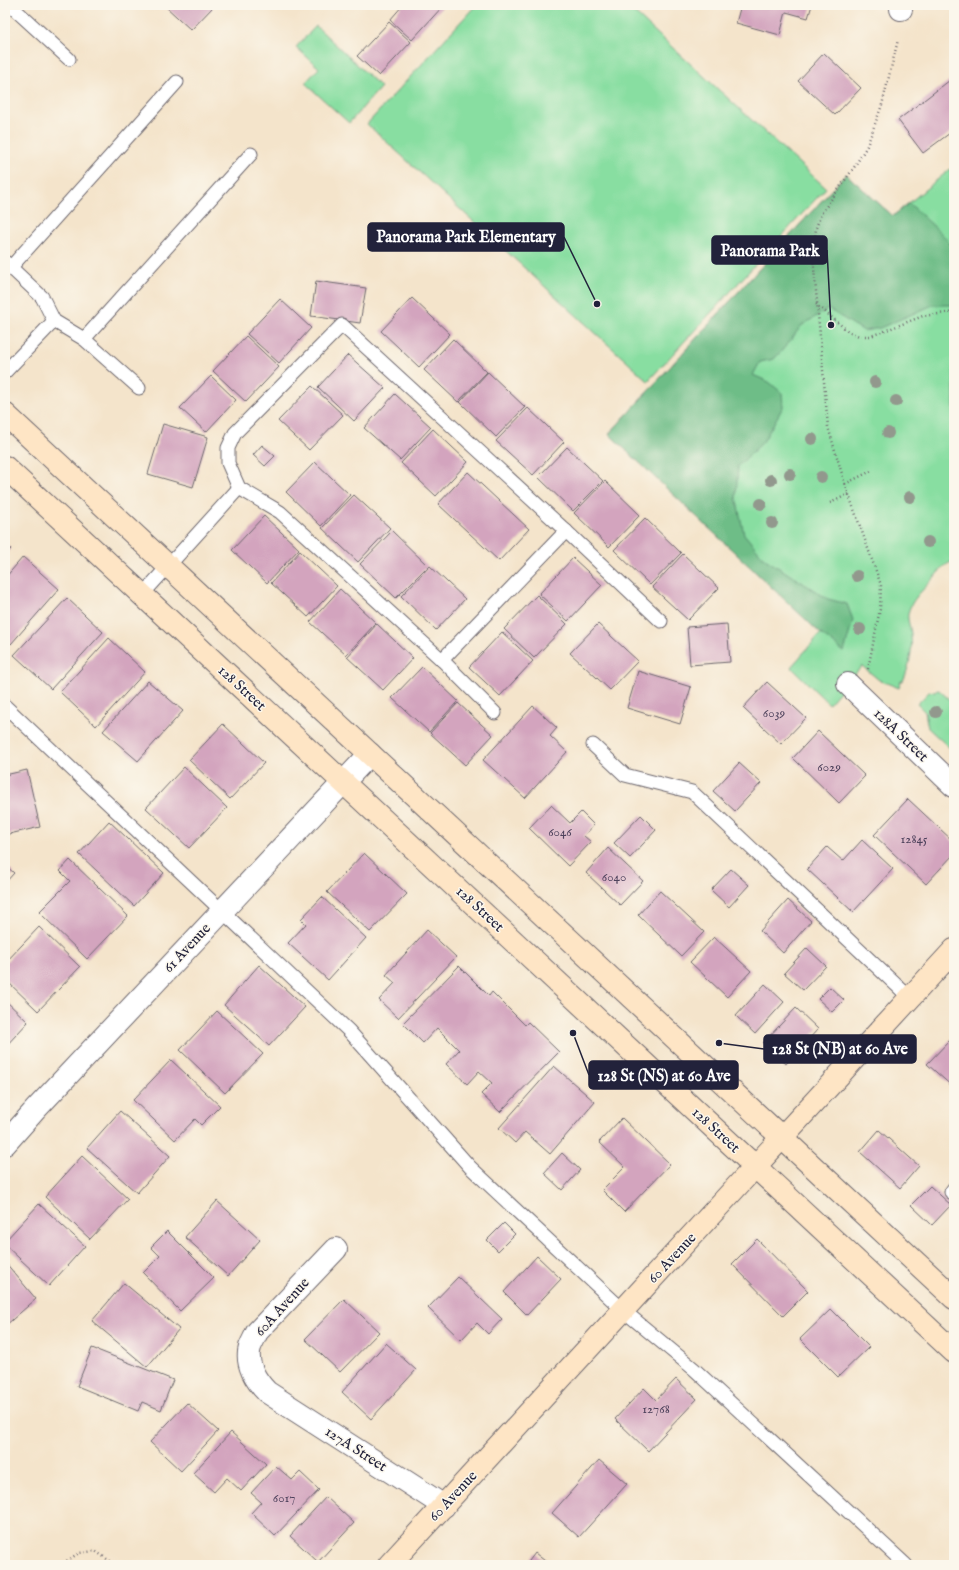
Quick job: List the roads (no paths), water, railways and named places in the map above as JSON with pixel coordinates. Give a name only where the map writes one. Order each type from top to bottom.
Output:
[{"type":"main road","points":[[5,414],[954,1298]]},
{"type":"main road","name":"128 Street","points":[[5,467],[954,1352]]},
{"type":"main road","name":"60 Avenue","points":[[389,1565],[954,950]]},
{"type":"street","name":"128A Street","points":[[848,684],[954,786]]},
{"type":"street","name":"61 Avenue","points":[[5,1144],[342,782],[370,754]]},
{"type":"street","name":"60A Avenue","points":[[267,1392],[257,1382],[250,1365],[250,1348],[257,1332],[336,1249]]},
{"type":"street","name":"127A Street","points":[[267,1392],[444,1506]]},
{"type":"lane","points":[[10,5],[69,59]]},
{"type":"lane","points":[[138,388],[84,339],[54,321],[42,297],[8,264],[178,82]]},
{"type":"lane","points":[[84,339],[251,154]]},
{"type":"lane","points":[[5,372],[54,321]]},
{"type":"lane","points":[[495,713],[442,660],[280,512],[239,488],[228,463],[228,448],[235,433],[342,325],[566,531],[661,621]]},
{"type":"lane","points":[[142,595],[239,488]]},
{"type":"lane","points":[[442,660],[566,531]]},
{"type":"lane","points":[[5,706],[223,910],[349,1031],[470,1168],[624,1310],[694,1370],[906,1565]]},
{"type":"lane","points":[[593,745],[625,775],[692,792],[910,998]]},
{"type":"place","name":"Panorama Park Elementary","points":[[597,304]]},
{"type":"place","name":"Panorama Park","points":[[831,325]]},
{"type":"place","name":"128 St (NS) at 60 Ave","points":[[573,1033]]},
{"type":"place","name":"128 St (NB) at 60 Ave","points":[[719,1043]]}]
